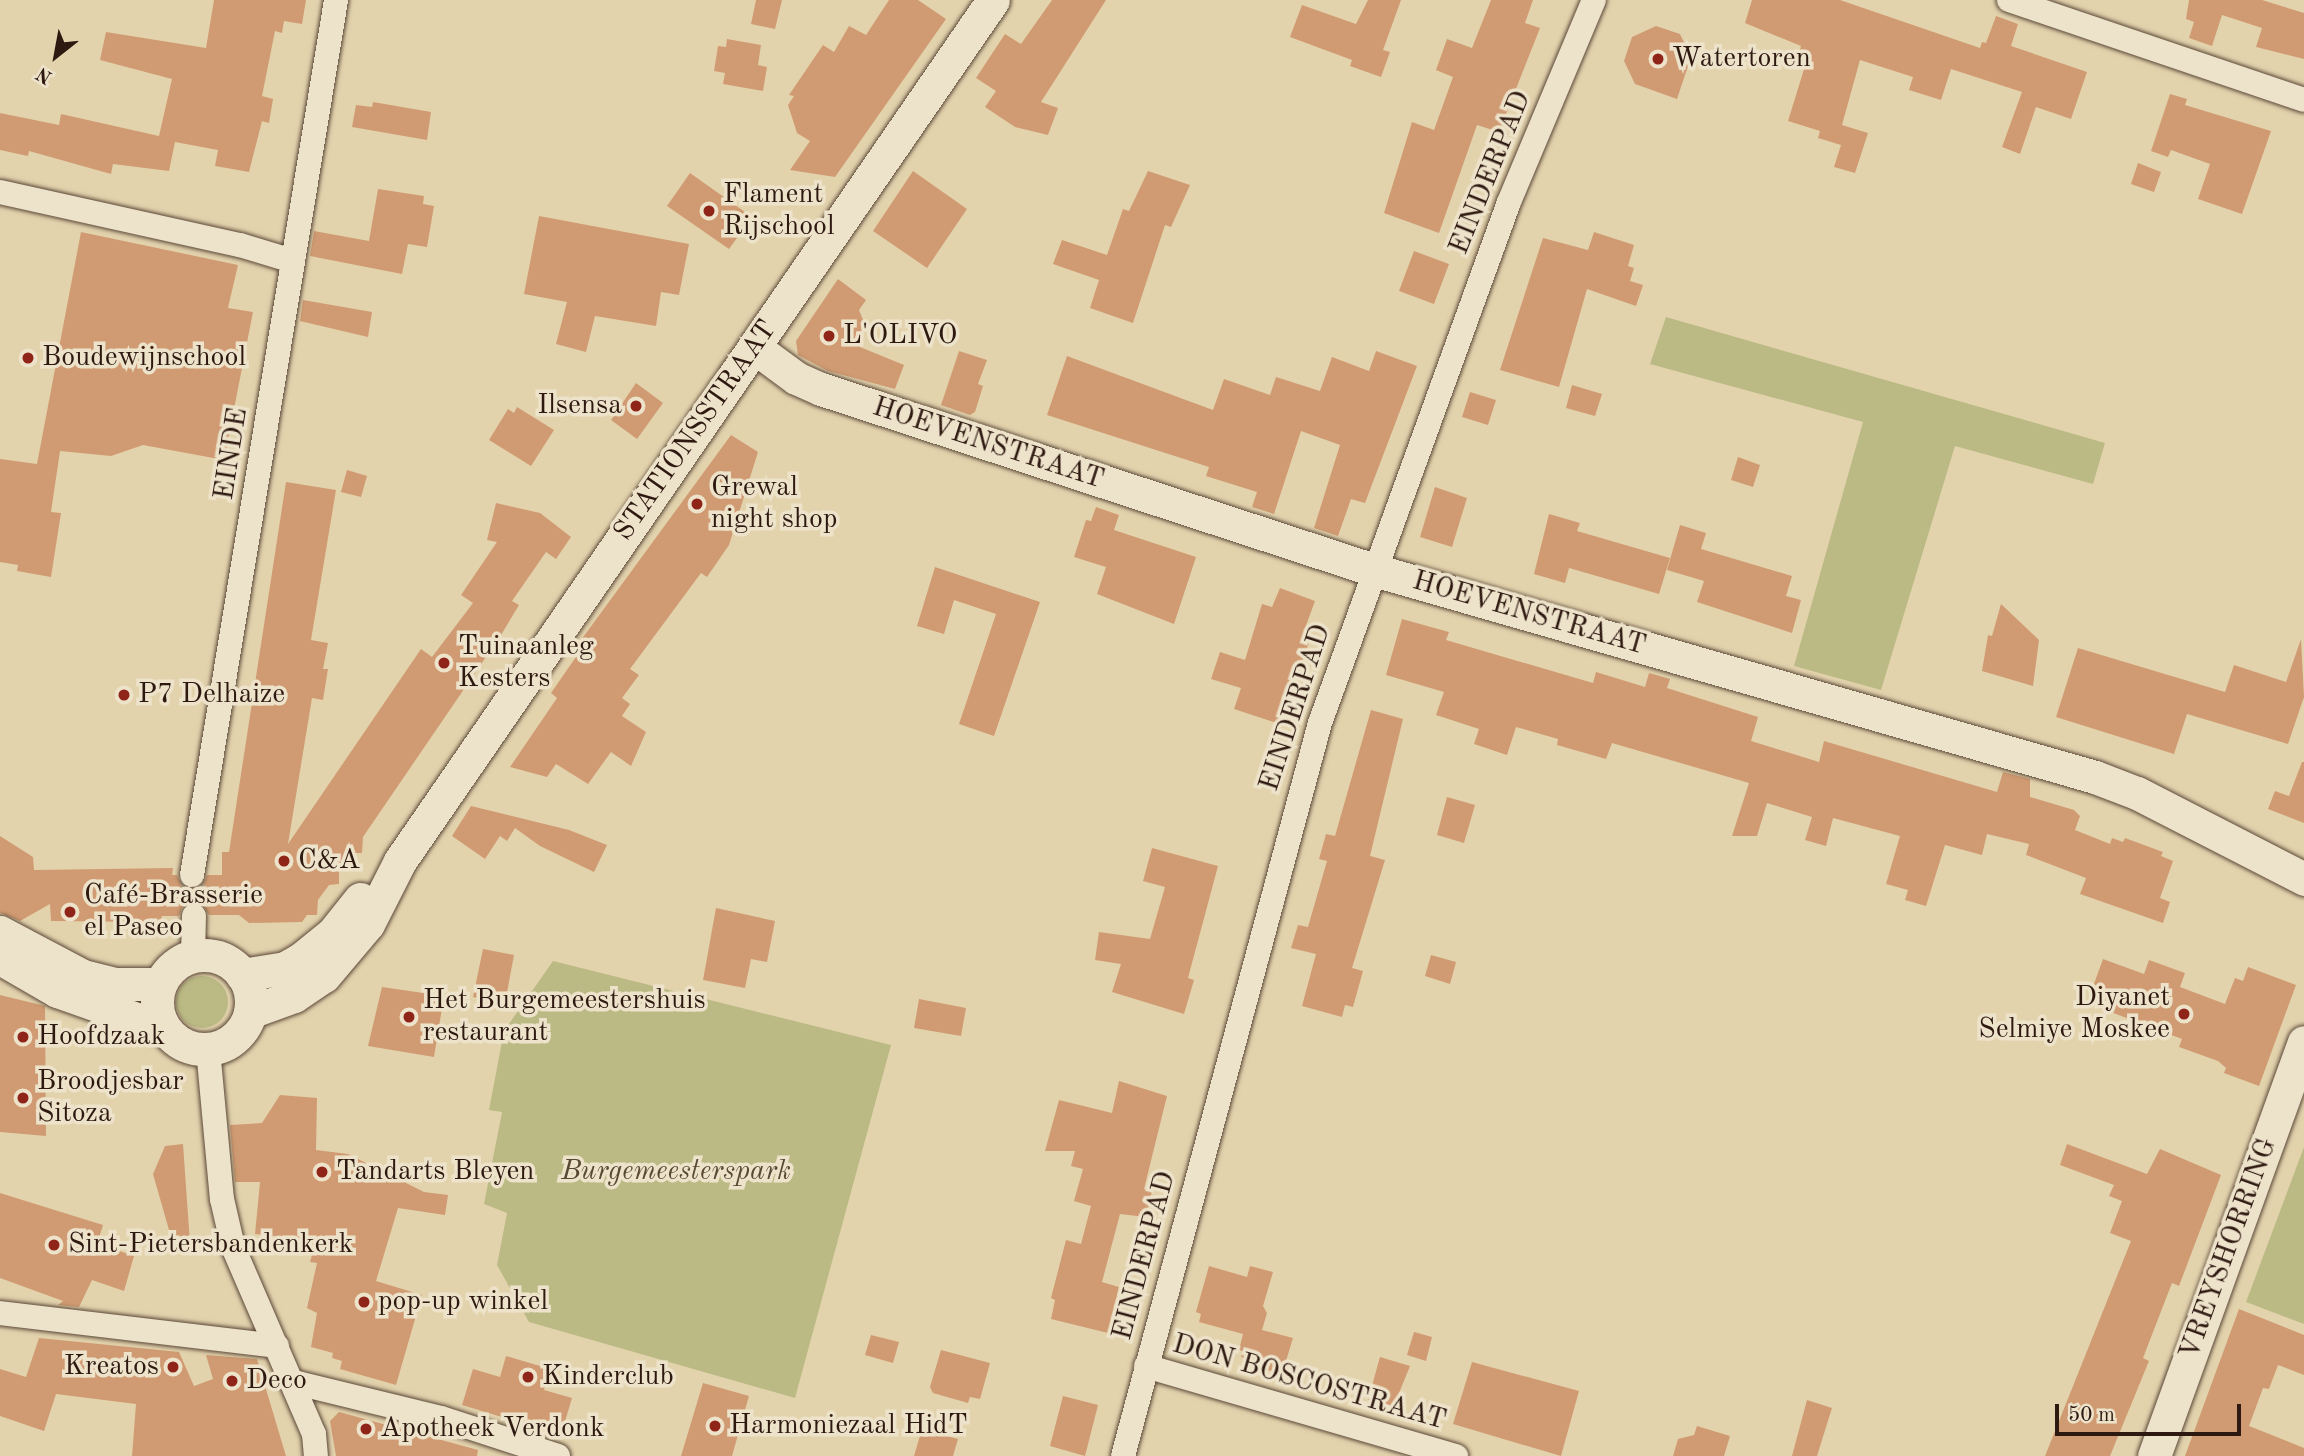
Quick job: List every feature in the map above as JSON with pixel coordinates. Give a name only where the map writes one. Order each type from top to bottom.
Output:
[{"type":"main road","name":"STATIONSSTRAAT","points":[[250,1012],[294,996],[324,976],[368,924],[389,890],[400,862],[993,0]]},
{"type":"main road","name":"HOEVENSTRAAT","points":[[754,347],[796,378],[821,389],[1374,570],[2095,777],[2137,793],[2304,878]]},
{"type":"main road","name":"STATIONSSTRAAT","points":[[242,975],[285,968],[303,958],[332,934],[376,880],[400,862]]},
{"type":"main road","points":[[0,932],[20,961],[57,991],[165,1029],[191,1047],[208,1049],[231,1041],[250,1012],[250,993],[242,975],[229,962],[212,955],[193,956],[167,971],[160,984],[157,1007],[165,1029]]},
{"type":"main road","points":[[20,961],[114,984],[160,984]]},
{"type":"main road","name":"VREYSHORRING","points":[[2154,1456],[2304,1042]]},
{"type":"street","name":"EINDE","points":[[192,875],[336,0]]},
{"type":"street","name":"EINDERPAD","points":[[1122,1456],[1297,797],[1374,570],[1509,202],[1594,0]]},
{"type":"street","points":[[2009,0],[2304,100]]},
{"type":"street","points":[[0,192],[240,245],[293,261]]},
{"type":"street","points":[[193,956],[194,916]]},
{"type":"street","points":[[208,1049],[222,1199],[233,1247],[314,1434],[316,1456]]},
{"type":"street","points":[[0,1313],[277,1346]]},
{"type":"street","name":"DON BOSCOSTRAAT","points":[[1146,1366],[1456,1456]]},
{"type":"street","points":[[293,1382],[441,1418],[558,1456]]},
{"type":"green space","points":[[1666,317],[2105,443],[2093,484],[1955,446],[1881,690],[1794,666],[1863,422],[1650,364]]},
{"type":"green space","name":"Burgemeesterspark","points":[[553,961],[891,1045],[795,1398],[529,1322],[497,1265],[507,1213],[484,1204],[502,1112],[489,1110],[504,1031]]},
{"type":"green space","points":[[202,976],[221,983],[228,1002],[221,1021],[202,1028],[183,1021],[176,1002],[183,983]]},
{"type":"green space","points":[[2304,1147],[2304,1324],[2246,1302]]},
{"type":"building","points":[[214,0],[306,0],[302,24],[284,21],[282,33],[275,31],[262,96],[273,99],[269,123],[262,121],[249,172],[215,166],[218,150],[175,142],[169,171],[113,164],[111,174],[29,151],[28,156],[0,150],[0,113],[59,125],[61,114],[159,136],[172,79],[100,60],[106,32],[206,48]]},
{"type":"building","points":[[756,0],[782,0],[775,29],[751,24]]},
{"type":"building","points":[[889,0],[918,0],[946,19],[835,177],[790,170],[810,141],[797,133],[788,105],[794,96],[789,95],[823,45],[834,52],[849,26],[866,35]]},
{"type":"building","points":[[1052,0],[1106,0],[1041,102],[1058,108],[1048,135],[1015,127],[985,107],[996,91],[976,78],[1005,34],[1021,44]]},
{"type":"building","points":[[1368,0],[1401,0],[1383,50],[1390,52],[1381,77],[1350,66],[1352,60],[1290,37],[1302,5],[1356,24]]},
{"type":"building","points":[[1491,0],[1533,0],[1525,23],[1540,28],[1499,132],[1477,125],[1439,233],[1384,213],[1412,122],[1434,130],[1453,77],[1436,70],[1447,39],[1472,48]]},
{"type":"building","points":[[1752,0],[1840,0],[1980,48],[1982,42],[1986,43],[1996,16],[2018,24],[2011,46],[2087,72],[2071,119],[2036,107],[2020,154],[2002,147],[2022,92],[1951,69],[1941,100],[1909,90],[1913,77],[1860,60],[1842,125],[1868,133],[1855,173],[1834,167],[1841,145],[1818,138],[1820,131],[1788,121],[1805,66],[1796,63],[1801,46],[1745,23]]},
{"type":"building","points":[[2189,0],[2262,0],[2304,13],[2304,59],[2256,47],[2262,28],[2222,15],[2212,46],[2189,38],[2194,22],[2186,19]]},
{"type":"building","name":"Watertoren","points":[[1656,26],[1680,34],[1691,57],[1677,99],[1635,84],[1624,61],[1632,37]]},
{"type":"building","points":[[727,39],[761,45],[758,65],[767,67],[763,91],[723,84],[725,73],[714,71],[718,46],[726,47]]},
{"type":"building","points":[[2170,94],[2187,99],[2185,105],[2271,131],[2242,214],[2198,199],[2210,164],[2171,150],[2168,157],[2151,151]]},
{"type":"building","points":[[373,102],[431,112],[427,140],[352,127],[356,105],[372,107]]},
{"type":"building","points":[[2138,163],[2161,172],[2154,192],[2131,184]]},
{"type":"building","points":[[913,171],[967,209],[927,268],[873,231]]},
{"type":"building","points":[[1148,171],[1190,185],[1171,227],[1165,225],[1133,323],[1090,308],[1099,280],[1053,264],[1062,240],[1107,255],[1123,209],[1129,211]]},
{"type":"building","name":"Flament Rijschool","points":[[690,173],[752,217],[729,249],[667,206]]},
{"type":"building","points":[[378,189],[424,196],[423,204],[434,206],[427,247],[408,244],[402,274],[310,256],[314,231],[369,241]]},
{"type":"building","points":[[539,216],[689,244],[679,295],[661,292],[656,326],[595,316],[586,352],[556,344],[567,302],[524,294]]},
{"type":"building","points":[[81,232],[238,265],[228,308],[253,312],[224,460],[143,445],[111,456],[60,451],[51,512],[61,513],[51,577],[17,571],[18,565],[0,562],[0,459],[37,464]]},
{"type":"building","points":[[1594,232],[1634,245],[1628,266],[1634,268],[1630,281],[1643,285],[1636,306],[1587,289],[1559,387],[1500,370],[1543,238],[1588,250]]},
{"type":"building","points":[[1414,251],[1449,264],[1434,304],[1399,291]]},
{"type":"building","name":"L'OLIVO","points":[[838,279],[866,300],[859,310],[865,325],[860,347],[904,365],[895,389],[828,371],[798,355],[796,341]]},
{"type":"building","points":[[303,300],[372,312],[368,337],[300,321]]},
{"type":"building","points":[[959,351],[987,360],[978,384],[983,386],[975,412],[970,415],[941,405]]},
{"type":"building","points":[[1376,351],[1417,366],[1365,503],[1351,499],[1338,536],[1314,528],[1340,445],[1301,431],[1274,514],[1252,507],[1257,492],[1206,476],[1209,467],[1047,415],[1067,356],[1213,410],[1224,379],[1270,395],[1276,377],[1320,391],[1332,357],[1369,371]]},
{"type":"building","name":"Ilsensa","points":[[636,383],[663,403],[637,439],[611,420]]},
{"type":"building","points":[[1572,385],[1602,394],[1595,416],[1566,408]]},
{"type":"building","points":[[1470,392],[1496,400],[1488,425],[1462,417]]},
{"type":"building","points":[[517,407],[554,430],[531,466],[489,440],[508,409],[514,413]]},
{"type":"building","points":[[731,435],[758,452],[729,545],[707,577],[701,573],[630,669],[639,675],[622,698],[630,704],[622,716],[646,732],[631,766],[611,752],[588,784],[556,764],[547,777],[510,767],[557,698],[551,693],[578,654],[573,651]]},
{"type":"building","points":[[1738,457],[1760,465],[1753,487],[1731,480]]},
{"type":"building","points":[[347,470],[367,476],[361,497],[341,492]]},
{"type":"building","points":[[286,482],[336,490],[311,640],[328,643],[323,669],[328,669],[323,700],[312,698],[288,844],[421,649],[432,657],[473,603],[461,595],[497,542],[487,540],[496,503],[540,513],[571,537],[556,559],[546,552],[512,601],[519,605],[501,635],[363,837],[362,853],[352,853],[339,870],[339,884],[329,885],[318,900],[317,915],[307,915],[302,922],[249,923],[239,915],[209,915],[202,904],[194,901],[182,908],[179,916],[162,916],[160,922],[51,921],[50,904],[20,921],[0,913],[0,836],[33,857],[34,870],[173,868],[172,875],[177,875],[182,886],[190,890],[203,885],[207,875],[222,875],[222,852],[229,852]]},
{"type":"building","points":[[1435,487],[1467,498],[1452,547],[1420,537]]},
{"type":"building","points":[[1096,507],[1119,515],[1114,530],[1196,557],[1174,624],[1097,594],[1106,567],[1074,557],[1086,520],[1091,521]]},
{"type":"building","points":[[1549,514],[1580,523],[1577,531],[1670,558],[1659,594],[1569,568],[1565,583],[1534,574]]},
{"type":"building","points":[[1680,525],[1706,533],[1701,549],[1792,576],[1786,596],[1801,600],[1792,633],[1697,602],[1704,581],[1667,570]]},
{"type":"building","points":[[935,567],[1040,602],[994,736],[959,724],[996,614],[954,600],[944,634],[917,626]]},
{"type":"building","points":[[1280,588],[1315,601],[1304,631],[1312,634],[1280,724],[1234,709],[1241,688],[1211,679],[1220,652],[1245,660],[1262,604],[1272,607]]},
{"type":"building","points":[[2001,604],[2039,640],[2033,686],[1982,671],[1988,635],[1992,636]]},
{"type":"building","points":[[1402,619],[1449,632],[1446,640],[1593,683],[1596,672],[1645,687],[1649,673],[1670,679],[1667,688],[1758,717],[1751,741],[1819,762],[1824,741],[1997,792],[2003,772],[2030,779],[2030,797],[2074,810],[2080,816],[2075,830],[2110,844],[2112,838],[2123,842],[2125,838],[2163,852],[2161,856],[2173,861],[2160,898],[2170,902],[2163,923],[2080,894],[2086,878],[2026,855],[2029,844],[1987,834],[1982,855],[1945,845],[1926,906],[1905,900],[1908,890],[1886,884],[1900,836],[1833,818],[1826,846],[1805,840],[1812,817],[1767,803],[1757,836],[1732,836],[1749,783],[1612,743],[1606,759],[1557,745],[1558,739],[1516,727],[1507,755],[1474,744],[1479,729],[1436,715],[1444,692],[1386,675]]},
{"type":"building","points":[[2301,639],[2304,697],[2288,744],[2187,714],[2174,754],[2056,717],[2078,648],[2225,692],[2234,665],[2286,682]]},
{"type":"building","points":[[1371,710],[1403,719],[1370,856],[1385,860],[1352,968],[1363,971],[1353,1007],[1345,1005],[1342,1017],[1302,1006],[1316,954],[1291,948],[1298,925],[1308,927],[1327,861],[1319,859],[1326,834],[1335,836]]},
{"type":"building","points":[[2302,762],[2304,823],[2268,809],[2275,791],[2289,796]]},
{"type":"building","points":[[1447,797],[1475,805],[1464,843],[1437,835]]},
{"type":"building","points":[[471,806],[569,830],[607,845],[594,872],[540,846],[515,828],[507,841],[500,836],[485,859],[452,836]]},
{"type":"building","points":[[1152,848],[1218,866],[1188,978],[1194,980],[1184,1014],[1112,992],[1121,964],[1095,960],[1099,932],[1150,939],[1165,887],[1143,881]]},
{"type":"building","points":[[716,908],[775,921],[767,962],[751,959],[745,988],[703,980]]},
{"type":"building","points":[[483,949],[514,955],[505,1003],[473,997]]},
{"type":"building","points":[[1431,955],[1456,962],[1450,984],[1425,976]]},
{"type":"building","name":"Diyanet Selmiye Moskee","points":[[2103,959],[2144,974],[2149,960],[2185,973],[2180,987],[2225,1004],[2235,978],[2243,981],[2248,967],[2296,985],[2259,1086],[2224,1073],[2226,1068],[2218,1061],[2179,1047],[2182,1039],[2087,1003]]},
{"type":"building","name":"Het Burgemeestershuis restaurant","points":[[382,987],[444,996],[434,1057],[368,1046]]},
{"type":"building","points":[[0,995],[45,1006],[46,1136],[0,1132]]},
{"type":"building","points":[[919,999],[966,1008],[961,1036],[914,1028]]},
{"type":"building","points":[[1119,1081],[1167,1096],[1144,1189],[1152,1191],[1146,1217],[1120,1214],[1102,1282],[1119,1287],[1108,1333],[1051,1319],[1055,1300],[1051,1298],[1066,1240],[1081,1244],[1091,1206],[1074,1201],[1083,1169],[1071,1166],[1075,1151],[1045,1151],[1059,1100],[1112,1113]]},
{"type":"building","points":[[280,1095],[317,1098],[316,1150],[348,1154],[424,1192],[448,1195],[445,1215],[398,1208],[376,1281],[422,1295],[396,1385],[340,1369],[342,1361],[332,1358],[333,1353],[311,1347],[317,1313],[307,1308],[317,1263],[310,1262],[312,1255],[284,1247],[285,1237],[255,1234],[260,1182],[235,1182],[230,1125],[262,1123]]},
{"type":"building","points":[[183,1144],[190,1243],[173,1244],[153,1174],[165,1146]]},
{"type":"building","points":[[2067,1144],[2147,1174],[2160,1149],[2221,1175],[2179,1286],[2172,1283],[2143,1358],[2149,1361],[2110,1456],[2045,1456],[2131,1241],[2110,1233],[2122,1201],[2109,1196],[2114,1185],[2060,1165]]},
{"type":"building","name":"Sint-Pietersbandenkerk","points":[[0,1193],[103,1225],[99,1238],[108,1247],[134,1256],[124,1291],[92,1280],[79,1307],[58,1305],[63,1301],[0,1278]]},
{"type":"building","points":[[1209,1266],[1247,1277],[1250,1266],[1273,1272],[1263,1306],[1267,1313],[1262,1330],[1293,1338],[1282,1374],[1247,1364],[1248,1359],[1241,1357],[1243,1351],[1239,1350],[1243,1334],[1199,1322],[1201,1314],[1196,1312]]},
{"type":"building","points":[[2239,1309],[2304,1335],[2304,1375],[2278,1365],[2269,1389],[2263,1388],[2249,1426],[2304,1448],[2304,1456],[2185,1456]]},
{"type":"building","points":[[1414,1332],[1432,1337],[1426,1361],[1407,1355]]},
{"type":"building","points":[[871,1335],[899,1342],[893,1363],[865,1355]]},
{"type":"building","points":[[39,1338],[179,1352],[194,1386],[213,1379],[206,1355],[257,1359],[286,1456],[132,1456],[136,1404],[56,1394],[44,1431],[0,1416],[0,1369],[26,1377]]},
{"type":"building","points":[[941,1350],[990,1363],[980,1399],[970,1397],[968,1403],[933,1393],[930,1387]]},
{"type":"building","points":[[506,1356],[550,1369],[544,1390],[572,1398],[561,1435],[462,1405],[473,1369],[500,1377]]},
{"type":"building","points":[[1380,1357],[1410,1366],[1393,1408],[1368,1400]]},
{"type":"building","points":[[1472,1362],[1579,1391],[1561,1456],[1453,1424]]},
{"type":"building","name":"Harmoniezaal HidT","points":[[703,1383],[749,1396],[732,1456],[681,1456]]},
{"type":"building","points":[[1063,1396],[1098,1405],[1085,1456],[1050,1446]]},
{"type":"building","points":[[1807,1400],[1832,1408],[1817,1456],[1792,1456]]},
{"type":"building","name":"Apotheek Verdonk","points":[[339,1412],[478,1450],[477,1456],[336,1456],[330,1421]]},
{"type":"building","points":[[1697,1426],[1730,1436],[1724,1456],[1673,1456],[1678,1439],[1694,1435]]},
{"type":"building","points":[[922,1429],[958,1439],[953,1456],[914,1456]]},
{"type":"tunnel","points":[[192,875],[194,916]]},
{"type":"place","name":"Watertoren","points":[[1658,59]]},
{"type":"place","name":"Flament Rijschool","points":[[709,211]]},
{"type":"place","name":"L'OLIVO","points":[[829,336]]},
{"type":"place","name":"Boudewijnschool","points":[[28,358]]},
{"type":"place","name":"Ilsensa","points":[[636,406]]},
{"type":"place","name":"Grewal night shop","points":[[697,504]]},
{"type":"place","name":"Tuinaanleg Kesters","points":[[444,663]]},
{"type":"place","name":"P7 Delhaize","points":[[124,695]]},
{"type":"place","name":"C&A","points":[[284,861]]},
{"type":"place","name":"Café-Brasserie el Paseo","points":[[70,912]]},
{"type":"place","name":"Diyanet Selmiye Moskee","points":[[2184,1014]]},
{"type":"place","name":"Het Burgemeestershuis restaurant","points":[[409,1017]]},
{"type":"place","name":"Hoofdzaak","points":[[23,1037]]},
{"type":"place","name":"Broodjesbar Sitoza","points":[[23,1098]]},
{"type":"place","name":"Tandarts Bleyen","points":[[322,1172]]},
{"type":"place","name":"Sint-Pietersbandenkerk","points":[[54,1245]]},
{"type":"place","name":"pop-up winkel","points":[[364,1302]]},
{"type":"place","name":"Kreatos","points":[[173,1367]]},
{"type":"place","name":"Kinderclub","points":[[528,1377]]},
{"type":"place","name":"Deco","points":[[232,1381]]},
{"type":"place","name":"Harmoniezaal HidT","points":[[715,1426]]},
{"type":"place","name":"Apotheek Verdonk","points":[[366,1429]]}]
